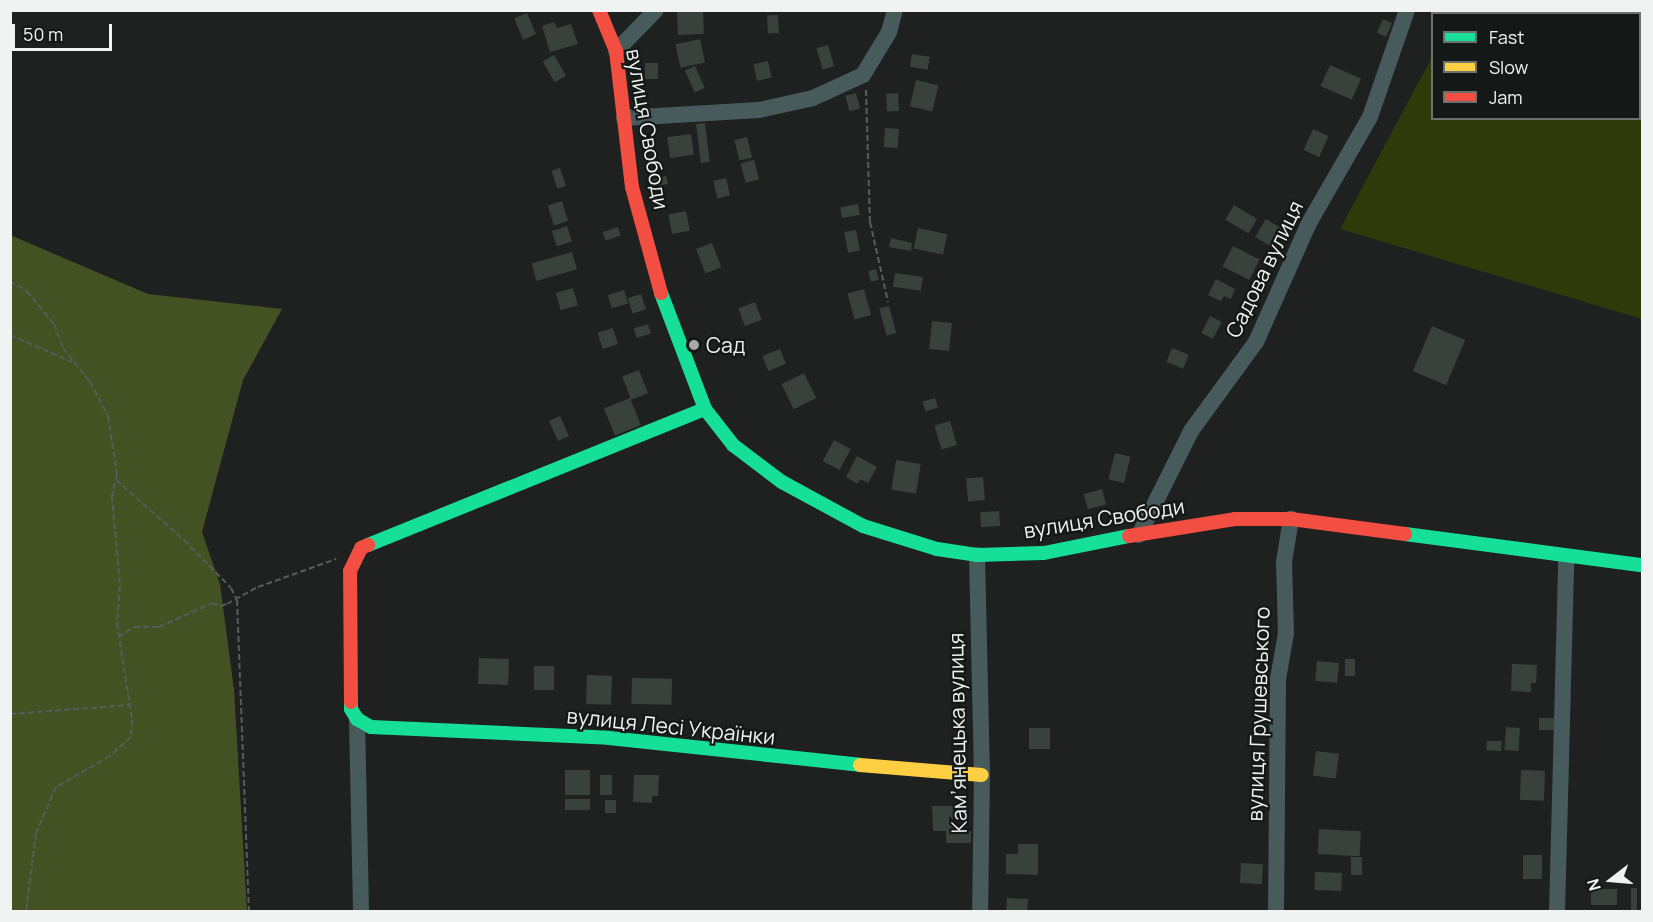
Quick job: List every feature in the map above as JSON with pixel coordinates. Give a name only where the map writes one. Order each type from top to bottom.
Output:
[{"type":"street","name":"вулиця Свободи","points":[[599,10],[616,51],[632,187],[664,304],[705,409],[733,445],[782,482],[863,526],[937,549],[977,555],[1044,553],[1235,519],[1292,519],[1642,566]]},
{"type":"street","points":[[616,51],[656,10]]},
{"type":"street","points":[[624,118],[759,110],[813,98],[863,75],[889,32],[895,10]]},
{"type":"street","name":"Садова вулиця","points":[[1139,535],[1191,431],[1256,342],[1309,223],[1370,117],[1407,10]]},
{"type":"street","points":[[361,912],[357,719],[351,709],[350,571],[361,548],[705,409]]},
{"type":"street","name":"вулиця Грушевського","points":[[1276,912],[1278,679],[1287,633],[1284,562],[1292,519]]},
{"type":"street","name":"Камʼянецька вулиця","points":[[977,555],[982,775],[980,912]]},
{"type":"street","points":[[1557,912],[1566,557]]},
{"type":"street","name":"вулиця Лесі Українки","points":[[357,719],[371,727],[609,738],[806,760],[982,775]]},
{"type":"path","points":[[863,75],[867,99],[870,222],[888,302]]},
{"type":"path","points":[[10,281],[27,291],[54,324],[63,348],[90,382],[107,411],[115,480],[112,507],[117,531],[118,637],[130,705],[131,737],[110,756],[56,787],[36,833],[26,912]]},
{"type":"path","points":[[10,335],[72,362]]},
{"type":"path","points":[[115,480],[184,540],[231,588],[237,600],[249,912]]},
{"type":"path","points":[[118,637],[134,627],[159,627],[195,613],[212,603],[220,606],[237,600],[258,587],[339,558]]},
{"type":"path","points":[[10,714],[130,705]]},
{"type":"green space","points":[[1458,10],[1642,11],[1642,319],[1340,229],[1431,59],[1431,120],[1641,120],[1641,12],[1457,12]]},
{"type":"green space","points":[[10,235],[148,294],[282,309],[243,380],[202,532],[220,584],[234,690],[247,911],[11,911]]},
{"type":"building","points":[[703,10],[704,34],[678,35],[677,11]]},
{"type":"building","points":[[527,13],[536,34],[523,40],[514,18]]},
{"type":"building","points":[[778,15],[779,33],[768,34],[767,16]]},
{"type":"building","points":[[1383,19],[1392,23],[1386,37],[1377,33]]},
{"type":"building","points":[[554,22],[557,28],[571,24],[578,44],[550,52],[542,26]]},
{"type":"building","points":[[700,39],[705,62],[681,68],[676,44]]},
{"type":"building","points":[[828,45],[834,66],[823,69],[816,48]]},
{"type":"building","points":[[912,54],[930,57],[928,70],[910,67]]},
{"type":"building","points":[[554,55],[566,76],[555,82],[543,62]]},
{"type":"building","points":[[768,61],[772,78],[757,81],[753,64]]},
{"type":"building","points":[[645,63],[658,63],[658,79],[645,79]]},
{"type":"building","points":[[1330,65],[1361,79],[1352,100],[1321,86]]},
{"type":"building","points":[[695,66],[705,88],[695,92],[685,70]]},
{"type":"building","points":[[916,80],[938,85],[932,111],[910,106]]},
{"type":"building","points":[[856,93],[860,108],[850,111],[845,96]]},
{"type":"building","points":[[898,93],[899,111],[887,112],[886,94]]},
{"type":"building","points":[[705,123],[710,162],[701,163],[696,124]]},
{"type":"building","points":[[885,128],[899,129],[898,148],[884,147]]},
{"type":"building","points":[[1313,129],[1329,136],[1319,157],[1304,150]]},
{"type":"building","points":[[691,134],[694,155],[670,158],[667,137]]},
{"type":"building","points":[[747,137],[752,157],[739,161],[734,140]]},
{"type":"building","points":[[754,160],[759,179],[746,183],[740,164]]},
{"type":"building","points":[[560,168],[566,186],[557,189],[551,171]]},
{"type":"building","points":[[666,176],[668,184],[654,187],[652,179]]},
{"type":"building","points":[[726,178],[730,196],[717,198],[713,181]]},
{"type":"building","points":[[562,201],[568,221],[554,225],[548,205]]},
{"type":"building","points":[[858,204],[860,215],[842,218],[840,207]]},
{"type":"building","points":[[1234,205],[1257,219],[1248,233],[1225,220]]},
{"type":"building","points":[[686,211],[690,231],[672,234],[668,214]]},
{"type":"building","points":[[1266,219],[1284,230],[1273,248],[1255,237]]},
{"type":"building","points":[[567,226],[572,241],[557,246],[552,231]]},
{"type":"building","points":[[618,227],[621,236],[606,241],[603,232]]},
{"type":"building","points":[[918,228],[947,234],[943,255],[914,249]]},
{"type":"building","points":[[856,230],[860,251],[848,253],[844,232]]},
{"type":"building","points":[[891,238],[912,243],[911,251],[889,247]]},
{"type":"building","points":[[712,243],[721,267],[705,273],[696,249]]},
{"type":"building","points":[[1233,246],[1260,260],[1249,280],[1223,266]]},
{"type":"building","points":[[572,252],[577,269],[537,281],[532,264]]},
{"type":"building","points":[[876,269],[879,280],[871,282],[868,271]]},
{"type":"building","points":[[895,273],[923,277],[921,291],[893,287]]},
{"type":"building","points":[[1216,279],[1235,289],[1231,299],[1224,296],[1221,301],[1208,295]]},
{"type":"building","points":[[573,288],[578,305],[561,310],[556,293]]},
{"type":"building","points":[[864,289],[871,315],[855,319],[848,293]]},
{"type":"building","points":[[624,290],[628,303],[612,308],[608,295]]},
{"type":"building","points":[[641,294],[646,309],[633,314],[628,298]]},
{"type":"building","points":[[755,302],[762,320],[745,326],[738,308]]},
{"type":"building","points":[[889,306],[896,333],[887,336],[879,309]]},
{"type":"building","points":[[1210,316],[1222,322],[1213,339],[1201,333]]},
{"type":"building","points":[[932,321],[952,323],[949,351],[929,349]]},
{"type":"building","points":[[648,324],[651,334],[637,338],[634,328]]},
{"type":"building","points":[[1432,326],[1465,340],[1446,385],[1413,371]]},
{"type":"building","points":[[613,328],[618,344],[603,349],[598,333]]},
{"type":"building","points":[[1172,348],[1189,355],[1183,369],[1166,362]]},
{"type":"building","points":[[780,349],[786,364],[768,371],[762,356]]},
{"type":"building","points":[[639,370],[648,393],[631,400],[622,376]]},
{"type":"building","points":[[804,373],[816,398],[794,409],[782,384]]},
{"type":"building","points":[[630,398],[641,425],[615,435],[604,408]]},
{"type":"building","points":[[935,398],[938,408],[925,411],[923,402]]},
{"type":"building","points":[[560,416],[569,436],[558,441],[549,421]]},
{"type":"building","points":[[950,421],[957,445],[942,449],[935,425]]},
{"type":"building","points":[[834,440],[851,449],[840,470],[823,461]]},
{"type":"building","points":[[1115,453],[1131,457],[1124,483],[1108,479]]},
{"type":"building","points":[[857,456],[877,467],[868,483],[860,479],[858,484],[846,477]]},
{"type":"building","points":[[896,460],[921,464],[916,494],[891,490]]},
{"type":"building","points":[[983,477],[985,500],[968,501],[966,478]]},
{"type":"building","points":[[1102,489],[1106,504],[1088,509],[1084,494]]},
{"type":"building","points":[[999,511],[1000,526],[981,527],[980,512]]},
{"type":"building","points":[[479,658],[509,659],[508,685],[478,684]]},
{"type":"building","points":[[1345,659],[1355,659],[1355,676],[1345,676]]},
{"type":"building","points":[[1317,661],[1339,663],[1337,683],[1315,681]]},
{"type":"building","points":[[1512,664],[1537,665],[1536,683],[1531,683],[1531,692],[1511,691]]},
{"type":"building","points":[[534,666],[554,666],[554,690],[534,690]]},
{"type":"building","points":[[587,675],[612,676],[611,705],[586,704]]},
{"type":"building","points":[[632,678],[672,679],[672,705],[632,704]]},
{"type":"building","points":[[1539,718],[1554,718],[1554,730],[1539,730]]},
{"type":"building","points":[[1506,727],[1520,728],[1518,751],[1504,750]]},
{"type":"building","points":[[1029,728],[1050,728],[1050,749],[1029,749]]},
{"type":"building","points":[[1487,741],[1502,741],[1501,751],[1486,750]]},
{"type":"building","points":[[1316,751],[1339,754],[1336,779],[1313,776]]},
{"type":"building","points":[[565,770],[590,770],[590,795],[565,795]]},
{"type":"building","points":[[1521,770],[1545,771],[1544,801],[1520,800]]},
{"type":"building","points":[[600,775],[612,775],[612,795],[600,795]]},
{"type":"building","points":[[634,775],[659,775],[658,796],[652,796],[652,803],[633,802]]},
{"type":"building","points":[[565,799],[590,799],[590,810],[565,810]]},
{"type":"building","points":[[605,800],[616,800],[616,813],[605,813]]},
{"type":"building","points":[[932,806],[953,806],[953,831],[971,831],[971,843],[946,843],[946,831],[933,831]]},
{"type":"building","points":[[1319,829],[1361,831],[1360,856],[1318,854]]},
{"type":"building","points":[[1018,844],[1038,844],[1038,875],[1006,874],[1006,854],[1018,854]]},
{"type":"building","points":[[1523,855],[1542,855],[1542,879],[1523,879]]},
{"type":"building","points":[[1351,857],[1362,857],[1362,875],[1351,875]]},
{"type":"building","points":[[1241,863],[1263,864],[1262,884],[1240,883]]},
{"type":"building","points":[[1315,872],[1342,873],[1341,891],[1314,890]]},
{"type":"building","points":[[1631,888],[1637,888],[1637,912],[1631,912]]},
{"type":"building","points":[[1591,889],[1617,889],[1617,905],[1591,905]]},
{"type":"building","points":[[1007,898],[1028,899],[1027,912],[1006,912]]},
{"type":"traffic: fast","points":[[661,293],[705,409],[733,445],[782,482],[863,526],[937,549],[977,555],[1044,553],[1129,536]]},
{"type":"traffic: fast","points":[[368,545],[705,409]]},
{"type":"traffic: fast","points":[[1405,534],[1642,565]]},
{"type":"traffic: fast","points":[[351,702],[351,709],[357,719],[371,727],[609,738],[860,765]]},
{"type":"traffic: slow","points":[[860,765],[982,775]]},
{"type":"traffic: jam","points":[[599,10],[616,51],[632,187],[661,293]]},
{"type":"traffic: jam","points":[[1129,536],[1235,519],[1291,519],[1405,534]]},
{"type":"traffic: jam","points":[[351,702],[350,571],[361,548],[368,545]]},
{"type":"place","name":"Сад","points":[[694,345]]}]
